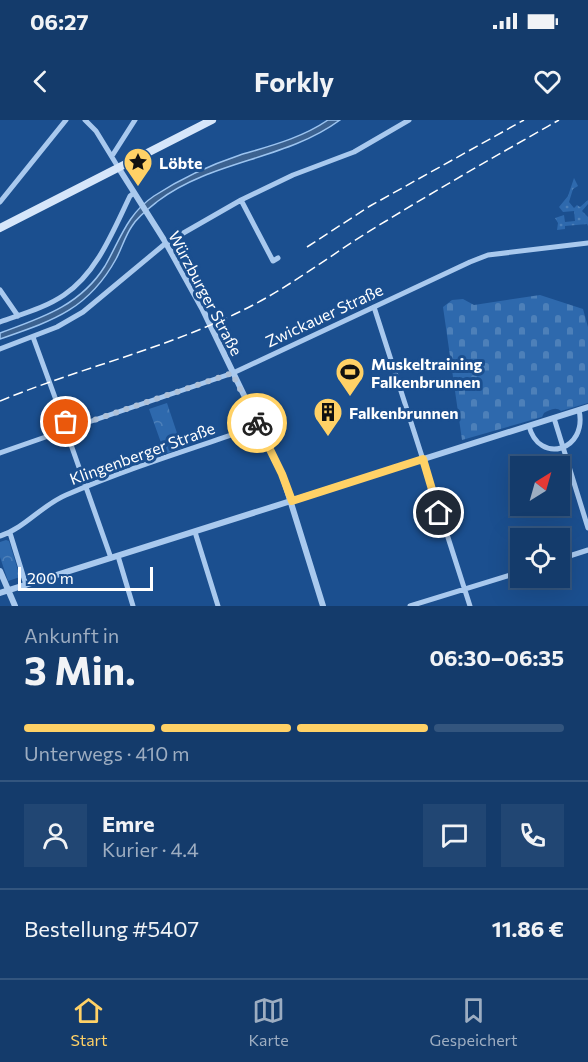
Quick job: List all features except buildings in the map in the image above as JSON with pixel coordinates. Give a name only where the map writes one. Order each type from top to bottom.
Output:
[{"type":"main road","points":[[0,228],[212,120]]},
{"type":"street","points":[[0,201],[66,120]]},
{"type":"street","points":[[85,120],[96,131],[118,167]]},
{"type":"street","points":[[112,156],[135,120]]},
{"type":"street","points":[[0,349],[57,327],[83,312],[166,243],[241,200],[293,175],[354,152],[409,120]]},
{"type":"street","name":"Würzburger Straße","points":[[118,167],[166,243],[202,308],[282,474],[323,606]]},
{"type":"street","points":[[0,321],[42,307],[64,295],[80,282],[100,254],[130,196],[136,197]]},
{"type":"street","points":[[241,200],[273,261],[278,258]]},
{"type":"street","name":"Zwickauer Straße","points":[[74,427],[232,373],[488,255],[588,243]]},
{"type":"street","points":[[0,290],[14,310],[14,317]]},
{"type":"street","points":[[374,307],[470,606]]},
{"type":"street","points":[[33,337],[64,422]]},
{"type":"street","points":[[3,592],[588,407]]},
{"type":"street","points":[[529,426],[532,436],[541,445],[551,449],[563,448],[573,443],[579,434],[581,425],[579,410]]},
{"type":"street","points":[[554,418],[588,528]]},
{"type":"street","points":[[64,422],[74,427],[74,435],[69,439],[62,439],[57,433],[58,426],[64,422]]},
{"type":"street","name":"Klingenberger Straße","points":[[0,536],[10,533],[64,496],[258,426]]},
{"type":"street","points":[[0,453],[57,433]]},
{"type":"street","points":[[69,439],[133,606]]},
{"type":"street","points":[[195,532],[218,606]]},
{"type":"street","points":[[10,533],[26,585]]},
{"type":"street","points":[[570,556],[588,550]]},
{"type":"street","points":[[0,571],[3,592],[15,606]]},
{"type":"street","points":[[410,606],[510,575]]},
{"type":"green space","points":[[574,178],[578,186],[573,189],[569,202],[574,208],[577,205],[580,207],[588,200],[588,204],[582,211],[588,217],[588,226],[587,224],[565,226],[565,229],[557,230],[558,223],[555,218],[564,215],[565,222],[575,221],[574,211],[563,212],[559,207],[568,196]]},
{"type":"green space","points":[[540,295],[583,309],[588,327],[588,403],[561,411],[552,409],[544,413],[542,417],[462,440],[443,307],[452,300],[463,299],[474,305]]},
{"type":"green space","points":[[167,403],[182,448],[165,454],[149,409]]},
{"type":"green space","points":[[9,541],[20,577],[8,581],[0,557],[0,542]]},
{"type":"shaded area","points":[[328,120],[340,120],[296,144],[225,168],[179,187],[158,201],[134,222],[105,276],[81,302],[52,319],[0,339],[0,333],[45,316],[72,301],[84,291],[105,266],[131,219],[154,196],[206,168],[297,137]]},
{"type":"railway","points":[[307,247],[370,206],[524,120]]},
{"type":"railway","points":[[0,401],[207,327],[255,304],[407,208],[559,120]]},
{"type":"way so far","points":[[66,422],[74,427],[232,373],[257,423]]},
{"type":"place","name":"Löbte","points":[[138,188]]},
{"type":"place","name":"Muskeltraining Falkenbrunnen","points":[[350,398]]},
{"type":"place","name":"Falkenbrunnen","points":[[328,438]]},
{"type":"route","points":[[257,423],[282,474],[292,501],[423,459],[439,513]]}]
